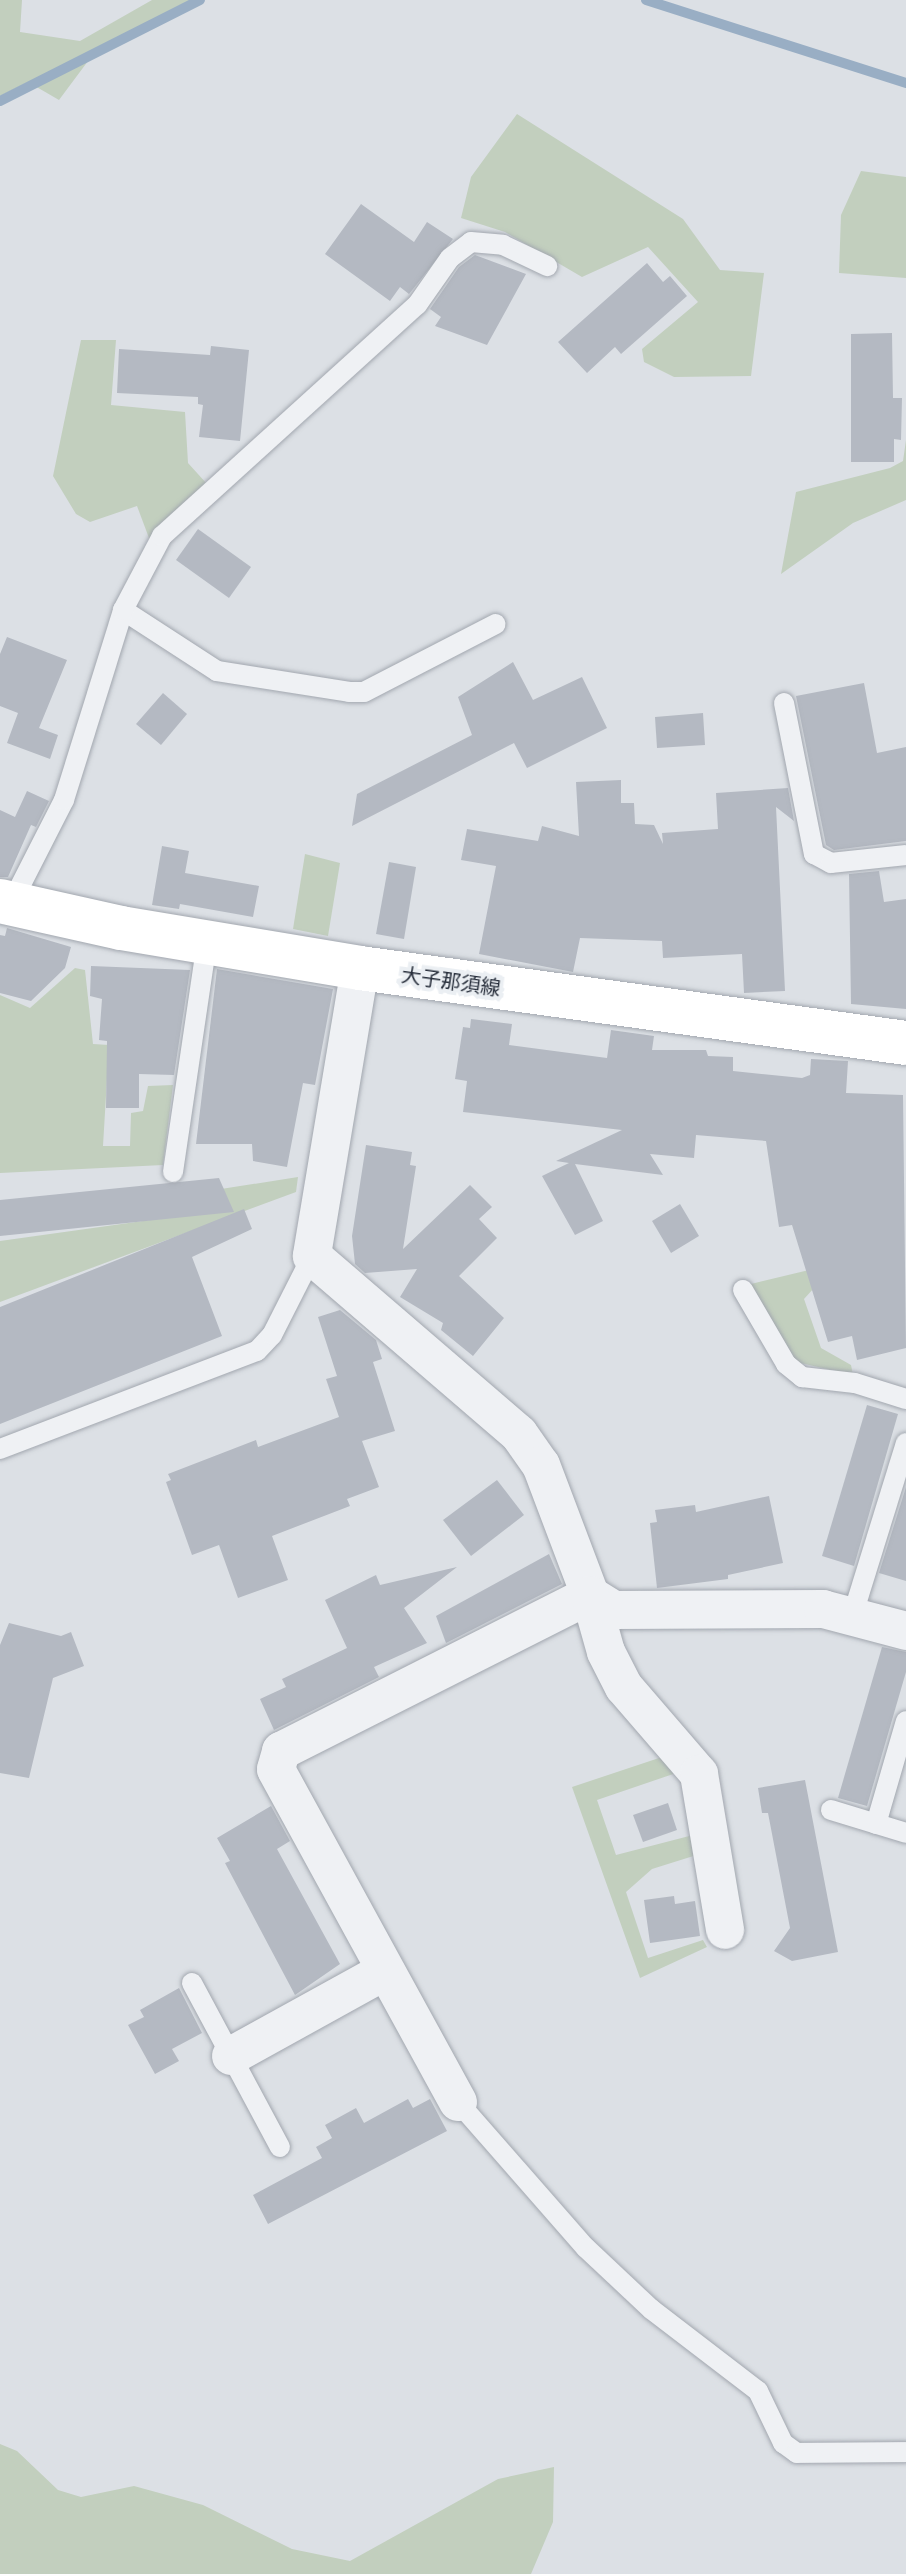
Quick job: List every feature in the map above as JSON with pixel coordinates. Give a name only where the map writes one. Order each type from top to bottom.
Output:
[{"type":"main road","name":"大子那須線","points":[[6,902],[207,942],[360,968],[906,1043]]},
{"type":"street","points":[[360,968],[312,1256],[519,1434],[541,1465],[590,1595],[606,1652],[624,1687],[699,1774],[725,1930]]},
{"type":"street","points":[[590,1595],[614,1610],[823,1609],[853,1614],[906,1631]]},
{"type":"street","points":[[458,2102],[383,1972],[276,1769],[281,1751],[590,1595]]},
{"type":"street","points":[[231,2056],[383,1972]]},
{"type":"lane","points":[[6,902],[64,800],[123,610],[162,536],[417,305],[450,258],[484,240],[547,266]]},
{"type":"lane","points":[[123,610],[217,671],[349,692],[364,692],[496,624]]},
{"type":"lane","points":[[784,703],[814,854],[831,863],[906,855]]},
{"type":"lane","points":[[173,1172],[207,942]]},
{"type":"lane","points":[[0,1449],[257,1351],[272,1335],[312,1256]]},
{"type":"lane","points":[[743,1290],[786,1364],[802,1377],[855,1383],[906,1399]]},
{"type":"lane","points":[[853,1614],[906,1443]]},
{"type":"lane","points":[[876,1824],[906,1721]]},
{"type":"lane","points":[[831,1810],[906,1833]]},
{"type":"lane","points":[[192,1983],[280,2147]]},
{"type":"lane","points":[[458,2102],[586,2248],[651,2309],[758,2391],[783,2443],[797,2453],[906,2452]]},
{"type":"green space","points":[[0,0],[22,0],[20,32],[80,41],[152,0],[200,0],[97,49],[59,100],[28,82],[0,96]]},
{"type":"green space","points":[[517,114],[683,219],[720,270],[764,273],[751,376],[674,377],[644,362],[642,349],[698,302],[648,247],[582,277],[505,232],[461,218],[471,177]]},
{"type":"green space","points":[[861,171],[906,177],[906,278],[839,273],[841,215]]},
{"type":"green space","points":[[81,340],[116,340],[111,405],[185,412],[188,463],[207,484],[149,538],[137,506],[90,522],[76,514],[53,476]]},
{"type":"green space","points":[[906,440],[906,500],[853,523],[781,574],[796,492],[890,468],[903,461]]},
{"type":"green space","points":[[305,854],[340,863],[328,936],[293,929]]},
{"type":"green space","points":[[75,968],[85,970],[93,1044],[109,1045],[103,1146],[130,1146],[131,1113],[143,1111],[148,1086],[173,1085],[163,1165],[0,1173],[0,995],[30,1008]]},
{"type":"green space","points":[[298,1177],[296,1192],[0,1302],[0,1241],[200,1213],[202,1192]]},
{"type":"green space","points":[[809,1270],[814,1288],[804,1299],[821,1348],[851,1365],[853,1375],[796,1362],[751,1284]]},
{"type":"green space","points":[[665,1756],[682,1771],[597,1800],[616,1855],[697,1834],[703,1853],[652,1869],[626,1892],[648,1958],[703,1940],[707,1947],[640,1978],[572,1787]]},
{"type":"green space","points":[[0,2444],[17,2451],[58,2490],[81,2497],[134,2486],[203,2505],[292,2549],[350,2561],[498,2479],[554,2467],[553,2522],[531,2574],[0,2574]]},
{"type":"building","points":[[361,204],[414,242],[427,222],[453,239],[409,294],[400,287],[390,301],[325,254]]},
{"type":"building","points":[[475,255],[526,274],[487,345],[435,326],[441,317],[430,309],[459,267]]},
{"type":"building","points":[[647,263],[663,282],[670,276],[687,296],[621,354],[615,347],[587,373],[558,342]]},
{"type":"building","points":[[892,333],[893,398],[902,398],[901,440],[894,439],[894,462],[851,462],[851,334]]},
{"type":"building","points":[[211,346],[249,350],[240,441],[199,437],[203,405],[198,404],[198,397],[117,393],[119,349],[210,355]]},
{"type":"building","points":[[198,529],[251,567],[229,598],[176,560]]},
{"type":"building","points":[[7,637],[67,660],[39,728],[58,735],[50,759],[7,743],[18,713],[0,706],[0,654]]},
{"type":"building","points":[[513,662],[533,700],[582,677],[607,728],[527,768],[514,743],[352,826],[357,794],[472,735],[458,697]]},
{"type":"building","points":[[864,683],[877,753],[906,747],[906,841],[834,850],[826,845],[796,696]]},
{"type":"building","points":[[163,693],[187,714],[161,745],[136,724]]},
{"type":"building","points":[[703,713],[705,745],[657,748],[655,717]]},
{"type":"building","points":[[621,780],[621,803],[634,803],[635,824],[654,825],[663,844],[662,833],[718,829],[716,793],[788,788],[794,821],[776,807],[785,991],[744,993],[742,954],[663,958],[662,941],[580,938],[573,972],[479,954],[496,866],[461,860],[467,829],[538,841],[542,826],[579,836],[576,782]]},
{"type":"building","points":[[27,791],[49,801],[36,827],[31,825],[8,877],[0,877],[0,810],[15,817]]},
{"type":"building","points":[[162,846],[189,851],[185,873],[259,886],[253,917],[180,904],[179,909],[152,905]]},
{"type":"building","points":[[389,862],[416,867],[404,939],[376,934]]},
{"type":"building","points":[[879,871],[884,902],[906,899],[906,1009],[851,1004],[849,874]]},
{"type":"building","points":[[7,928],[71,947],[65,968],[31,1001],[0,993],[0,935],[5,936]]},
{"type":"building","points":[[91,966],[190,970],[174,1075],[139,1074],[139,1108],[106,1108],[107,1041],[99,1040],[102,999],[90,996]]},
{"type":"building","points":[[217,969],[333,989],[315,1085],[303,1083],[287,1167],[253,1161],[252,1144],[196,1144]]},
{"type":"building","points":[[471,1019],[512,1024],[509,1045],[607,1058],[611,1030],[654,1036],[652,1050],[706,1050],[708,1056],[733,1057],[733,1071],[802,1078],[810,1075],[811,1059],[848,1061],[846,1093],[903,1095],[906,1348],[857,1360],[852,1336],[828,1342],[792,1225],[779,1227],[766,1141],[696,1135],[694,1158],[650,1154],[663,1175],[575,1164],[603,1221],[575,1235],[542,1176],[569,1163],[556,1161],[622,1130],[463,1112],[467,1081],[455,1079],[463,1027],[470,1028]]},
{"type":"building","points":[[366,1145],[412,1152],[410,1165],[416,1166],[403,1249],[470,1185],[492,1207],[479,1219],[497,1238],[459,1276],[504,1318],[473,1356],[441,1330],[443,1323],[400,1297],[417,1269],[365,1273],[355,1264],[352,1236]]},
{"type":"building","points":[[219,1178],[234,1212],[0,1236],[0,1200]]},
{"type":"building","points":[[680,1204],[699,1236],[671,1253],[652,1221]]},
{"type":"building","points":[[244,1209],[252,1229],[192,1257],[222,1336],[0,1424],[0,1307]]},
{"type":"building","points":[[340,1310],[376,1340],[382,1359],[373,1362],[395,1431],[362,1441],[379,1487],[347,1499],[350,1506],[272,1536],[288,1580],[238,1598],[219,1545],[192,1555],[166,1482],[171,1480],[168,1474],[256,1440],[258,1447],[339,1417],[326,1379],[337,1376],[318,1317]]},
{"type":"building","points":[[867,1405],[898,1414],[854,1566],[822,1556]]},
{"type":"building","points":[[497,1480],[524,1515],[471,1556],[443,1520]]},
{"type":"building","points":[[906,1487],[906,1581],[879,1573]]},
{"type":"building","points":[[769,1496],[783,1563],[728,1575],[728,1579],[657,1588],[650,1523],[657,1522],[655,1510],[695,1505],[696,1512]]},
{"type":"building","points":[[549,1554],[562,1584],[446,1643],[436,1616]]},
{"type":"building","points":[[457,1567],[404,1608],[427,1643],[374,1667],[379,1677],[274,1730],[260,1699],[286,1687],[282,1679],[347,1648],[325,1600],[376,1575],[380,1585]]},
{"type":"building","points":[[9,1623],[61,1636],[71,1632],[84,1666],[53,1678],[29,1778],[0,1773],[0,1645]]},
{"type":"building","points":[[882,1647],[906,1652],[906,1672],[867,1806],[838,1798]]},
{"type":"building","points":[[805,1780],[838,1952],[792,1961],[774,1951],[790,1928],[768,1813],[762,1813],[758,1788]]},
{"type":"building","points":[[668,1803],[677,1830],[643,1842],[633,1815]]},
{"type":"building","points":[[271,1806],[290,1841],[277,1849],[340,1964],[295,1995],[225,1863],[230,1861],[217,1838]]},
{"type":"building","points":[[674,1896],[675,1904],[695,1901],[700,1936],[650,1943],[644,1900]]},
{"type":"building","points":[[179,1988],[202,2033],[172,2049],[179,2061],[155,2074],[128,2025],[144,2017],[140,2010]]},
{"type":"building","points":[[408,2099],[413,2108],[430,2099],[447,2131],[268,2224],[253,2195],[322,2158],[316,2147],[332,2138],[325,2125],[356,2108],[364,2123]]},
{"type":"waterway","points":[[0,101],[200,0]]},
{"type":"waterway","points":[[646,0],[906,83]]}]
